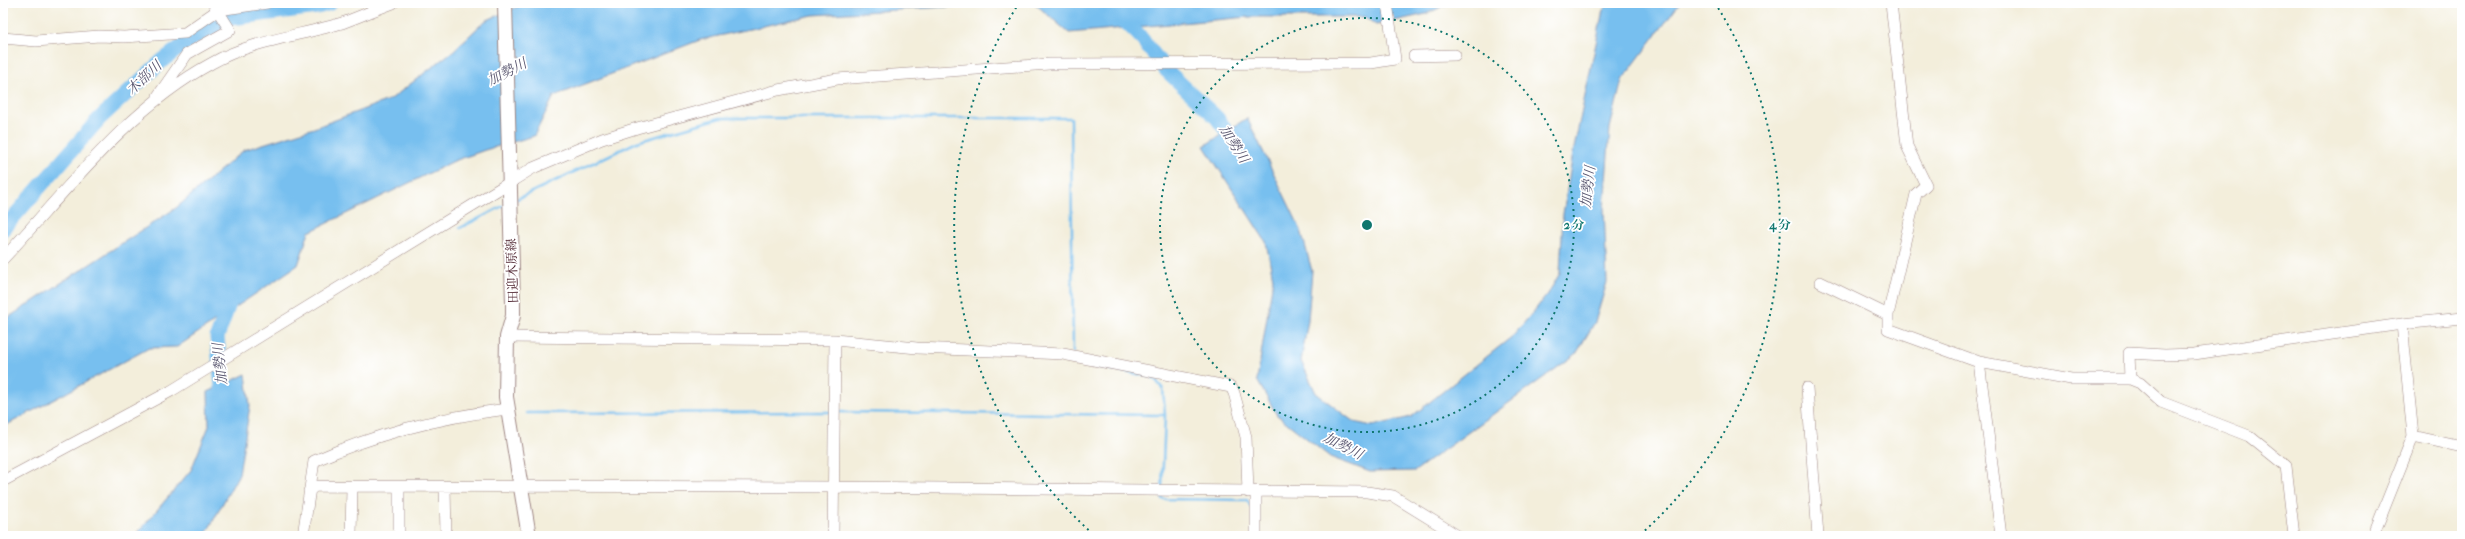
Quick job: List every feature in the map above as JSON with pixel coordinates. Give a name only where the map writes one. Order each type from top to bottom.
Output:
[{"type":"main road","name":"田迎木原線","points":[[505,3],[513,304],[513,316],[507,337],[507,408],[529,536]]},
{"type":"street","points":[[3,38],[36,41],[99,36],[124,37],[185,33],[218,10],[267,3]]},
{"type":"street","points":[[157,98],[212,63],[235,53],[342,23],[393,3]]},
{"type":"street","points":[[3,481],[171,391],[533,168],[602,139],[637,128],[771,92],[837,79],[1049,64],[1371,62],[1396,59],[1387,3]]},
{"type":"street","points":[[1891,3],[1907,146],[1926,186],[1916,194],[1888,315],[1888,329],[1979,362],[2071,379],[2130,379],[2140,383],[2161,402],[2249,436],[2286,466],[2294,536]]},
{"type":"street","points":[[3,259],[66,188],[157,98],[187,54],[230,30],[218,10]]},
{"type":"street","points":[[1414,56],[1455,55]]},
{"type":"street","points":[[1820,282],[1888,315]]},
{"type":"street","points":[[2130,379],[2129,354],[2165,356],[2194,354],[2402,324],[2462,318]]},
{"type":"street","points":[[2373,536],[2413,436],[2402,324]]},
{"type":"street","points":[[507,337],[835,340],[917,348],[1063,354],[1231,387],[1246,437],[1256,536]]},
{"type":"street","points":[[834,536],[835,340]]},
{"type":"street","points":[[1979,362],[2001,536]]},
{"type":"street","points":[[1807,388],[1818,536]]},
{"type":"street","points":[[303,536],[308,491],[314,460],[359,442],[470,414],[507,408]]},
{"type":"street","points":[[2413,436],[2462,447]]},
{"type":"street","points":[[308,491],[315,486],[521,488],[834,487],[1367,492],[1393,496],[1458,536]]},
{"type":"street","points":[[351,536],[352,487]]},
{"type":"street","points":[[399,487],[399,536]]},
{"type":"street","points":[[445,487],[446,536]]},
{"type":"water","points":[[526,3],[1014,3],[813,15],[700,40],[554,96],[534,136],[485,150],[454,161],[309,232],[298,265],[177,347],[149,348],[3,427],[3,321],[176,208],[244,150],[314,128],[391,99],[453,51],[485,21]]},
{"type":"water","points":[[1034,3],[1450,3],[1426,14],[1376,25],[1365,17],[1248,17],[1069,33]]},
{"type":"water","points":[[1610,3],[1680,3],[1622,80],[1610,128],[1604,208],[1607,282],[1595,322],[1576,354],[1415,471],[1370,472],[1330,457],[1277,415],[1257,380],[1273,279],[1266,242],[1204,146],[1247,118],[1301,230],[1312,271],[1308,320],[1301,361],[1316,393],[1354,422],[1372,426],[1411,417],[1514,335],[1548,294],[1560,273],[1563,214],[1573,153],[1603,10]]},
{"type":"water","points":[[246,374],[250,406],[239,474],[207,532],[203,536],[135,536],[191,470],[209,426],[208,392]]},
{"type":"waterway","name":"木部川","points":[[3,229],[99,119],[163,60],[193,38],[231,18],[317,7],[330,3]]},
{"type":"waterway","name":"加勢川","points":[[1106,3],[1138,34],[1166,70],[1217,118],[1239,148]]},
{"type":"waterway","points":[[517,199],[637,142],[720,118],[1071,118],[1073,352]]},
{"type":"waterway","points":[[460,228],[503,206]]},
{"type":"waterway","name":"加勢川","points":[[224,407],[217,337],[232,296]]},
{"type":"waterway","points":[[1073,359],[1073,362],[1153,377],[1163,389],[1165,415],[1162,488]]},
{"type":"waterway","points":[[527,413],[831,412]]},
{"type":"waterway","points":[[838,412],[1165,415]]},
{"type":"waterway","points":[[1162,493],[1162,499],[1247,500],[1251,507]]}]
